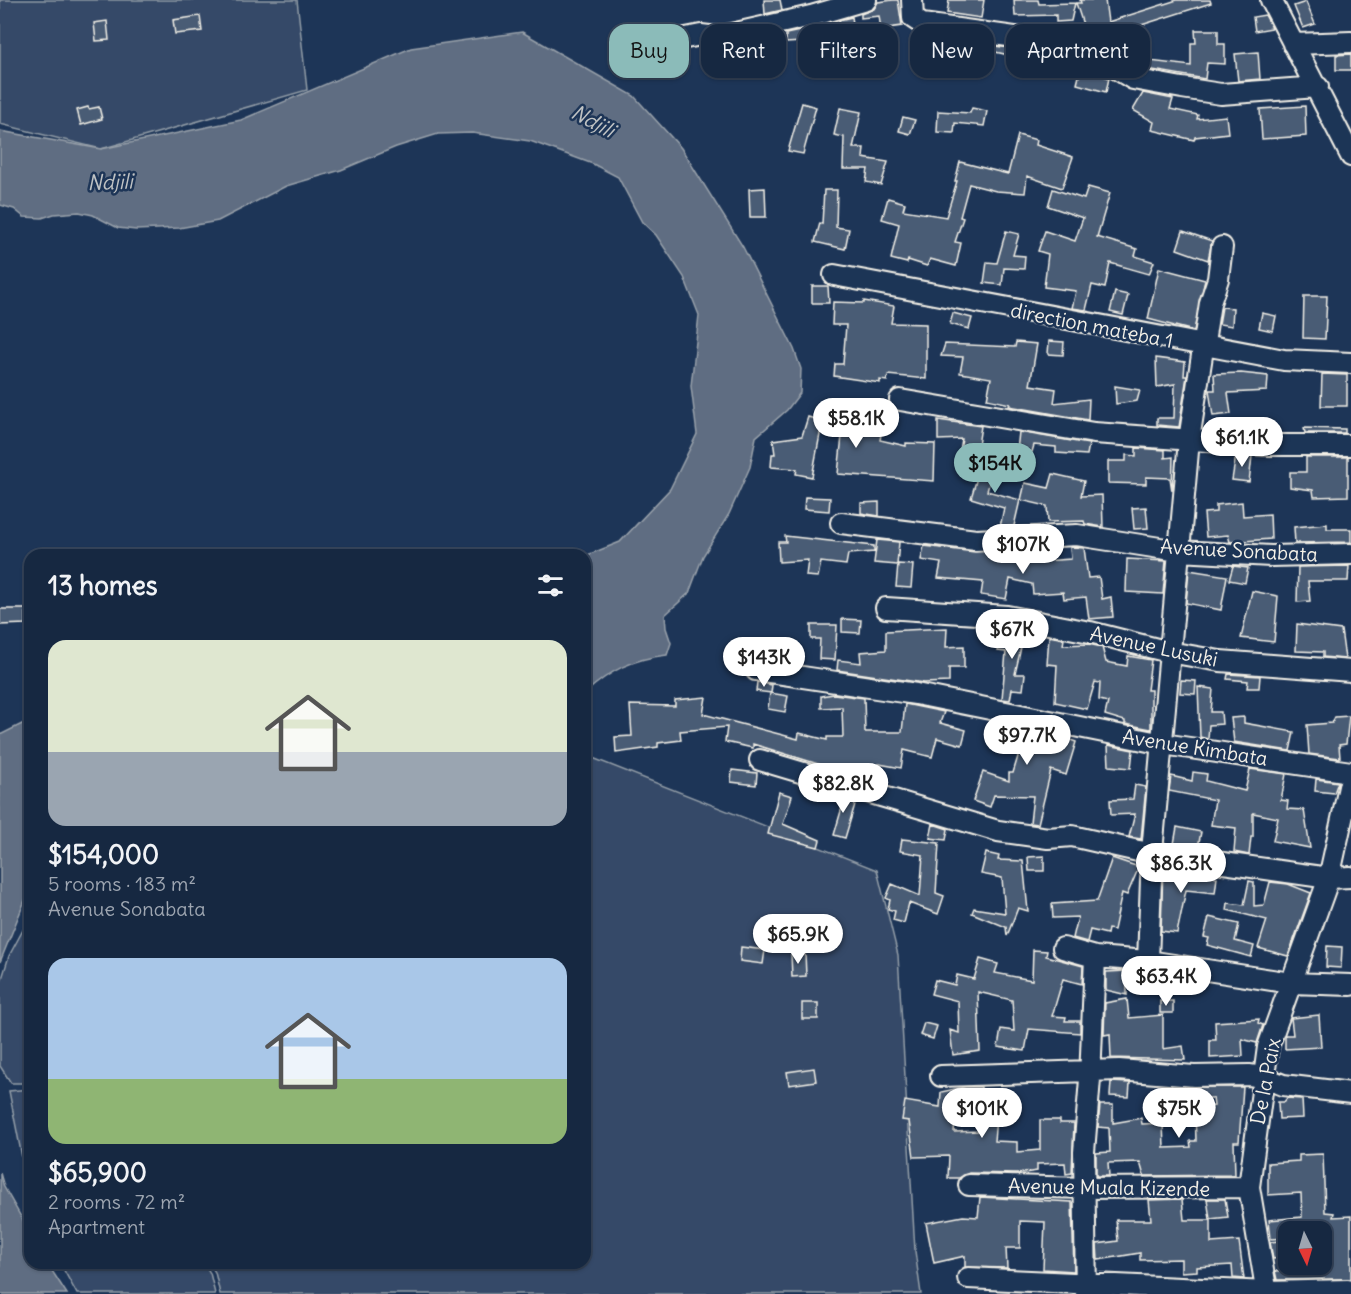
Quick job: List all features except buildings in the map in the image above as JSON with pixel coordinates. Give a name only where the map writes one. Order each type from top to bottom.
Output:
[{"type":"street","points":[[689,37],[701,35],[718,37],[812,16],[866,0]]},
{"type":"street","points":[[1270,0],[1318,87],[1351,156]]},
{"type":"street","points":[[914,1],[913,18],[922,24],[1073,45],[1085,49],[1133,79],[1221,94],[1318,87]]},
{"type":"street","points":[[1293,44],[1351,42]]},
{"type":"street","points":[[1148,961],[1152,852],[1189,440],[1222,247]]},
{"type":"street","name":"direction mateba 1","points":[[834,275],[1284,360],[1351,363]]},
{"type":"street","points":[[900,400],[1094,433],[1264,445],[1351,445]]},
{"type":"street","name":"Avenue Sonabata","points":[[841,523],[976,540],[1077,535],[1179,551],[1271,556],[1351,554]]},
{"type":"street","name":"Avenue Lusuki","points":[[886,608],[1016,617],[1169,652],[1220,661],[1351,671]]},
{"type":"street","name":"Avenue Kimbata","points":[[756,670],[916,694],[1163,744],[1351,772]]},
{"type":"street","points":[[760,760],[998,831],[1048,838],[1072,836],[1152,852],[1329,878],[1351,877]]},
{"type":"street","name":"De la Paix","points":[[1267,1293],[1249,1188],[1263,1077],[1268,1047],[1329,878],[1351,778]]},
{"type":"street","points":[[1063,948],[1095,957],[1148,961],[1291,983],[1351,985]]},
{"type":"street","points":[[1086,1289],[1084,1152],[1095,957]]},
{"type":"street","points":[[941,1076],[1090,1070],[1263,1077],[1283,1085],[1351,1093]]},
{"type":"street","name":"Avenue Muala Kizende","points":[[969,1185],[1249,1188]]},
{"type":"street","points":[[968,1278],[1086,1289],[1267,1293],[1348,1290]]},
{"type":"shaded area","points":[[0,0],[297,0],[307,90],[101,149],[0,124]]},
{"type":"shaded area","points":[[591,757],[877,870],[898,955],[915,1251],[921,1294],[220,1294],[213,1269],[591,1269]]},
{"type":"shaded area","points":[[24,928],[24,1083],[11,1083],[0,1066],[0,985],[9,956]]},
{"type":"shaded area","points":[[24,1090],[24,1167],[9,1091]]},
{"type":"shaded area","points":[[63,1269],[208,1269],[215,1294],[77,1294]]},
{"type":"water","name":"Ndjili","points":[[522,32],[634,96],[681,148],[743,247],[794,349],[801,369],[800,393],[787,410],[756,437],[750,467],[729,514],[703,556],[689,593],[665,615],[671,643],[667,655],[643,659],[623,667],[591,688],[591,554],[620,542],[670,489],[697,434],[691,386],[699,315],[684,277],[656,235],[642,222],[618,177],[593,164],[530,141],[472,133],[438,134],[396,147],[341,170],[286,186],[218,221],[179,228],[136,230],[118,228],[93,215],[79,212],[54,214],[42,218],[24,217],[14,209],[0,205],[0,131],[101,149],[241,120],[411,48]]},
{"type":"water","points":[[24,723],[24,903],[0,962],[0,735]]},
{"type":"water","points":[[0,1173],[4,1187],[24,1222],[24,1269],[51,1269],[67,1294],[0,1294]]}]
